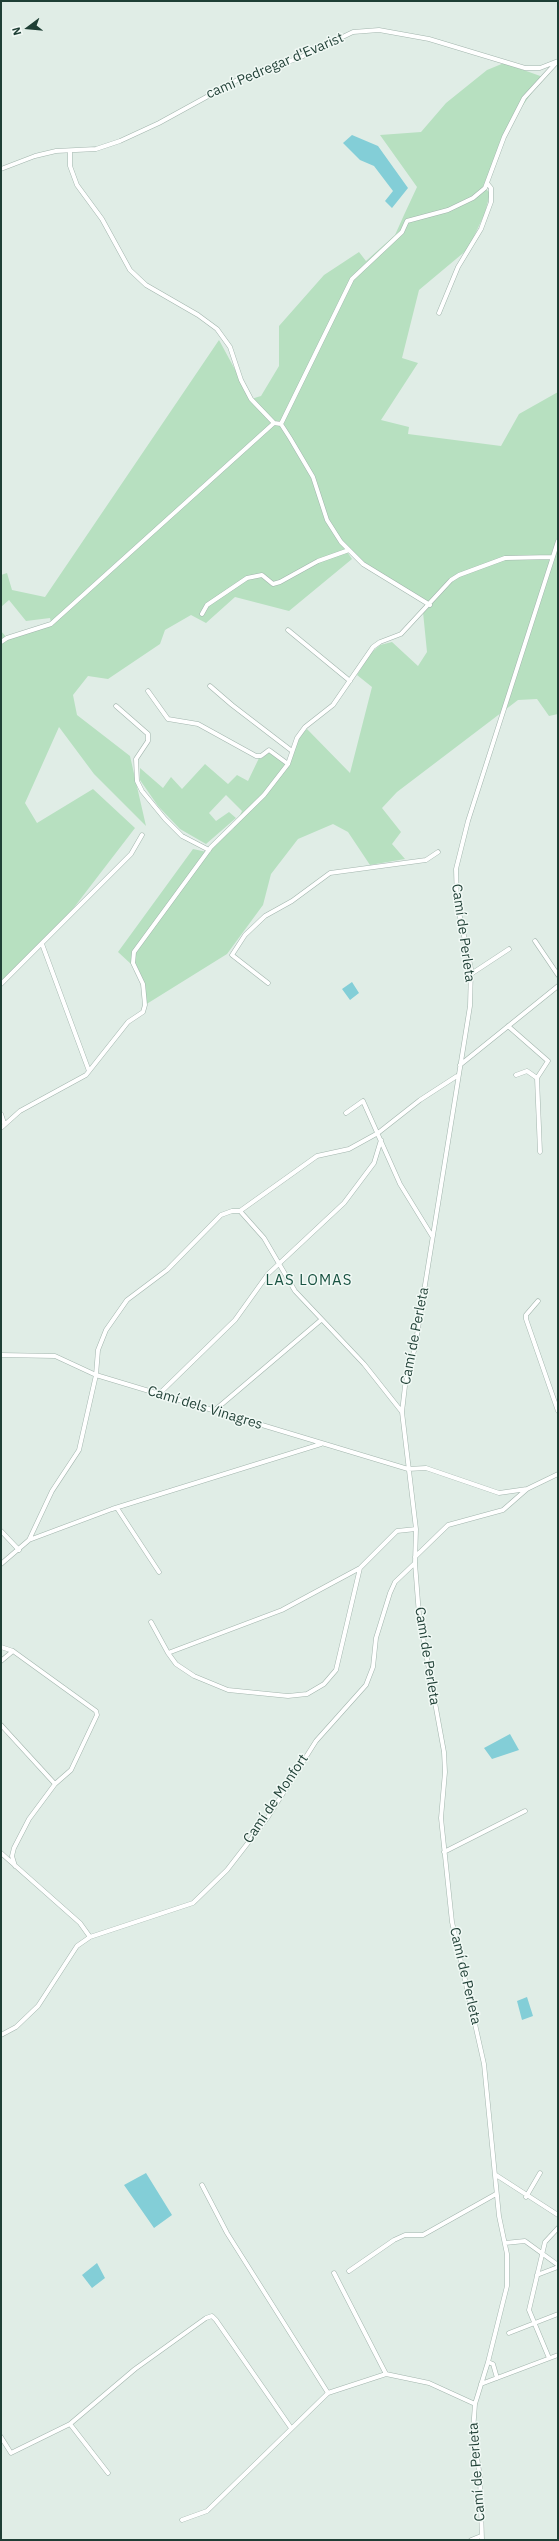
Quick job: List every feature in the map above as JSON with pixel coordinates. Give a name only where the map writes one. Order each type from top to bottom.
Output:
[{"type":"street","name":"camí Pedregar d'Evarist","points":[[1,169],[35,156],[56,151],[96,149],[125,139],[241,78],[299,58],[336,40],[359,31],[378,30],[445,42],[525,68],[540,68],[558,61]]},
{"type":"street","points":[[281,424],[352,278],[402,232],[407,222],[448,210],[473,198],[485,188],[504,137],[524,98],[558,61]]},
{"type":"street","points":[[70,151],[70,166],[77,185],[105,223],[130,270],[146,285],[198,315],[217,329],[230,347],[241,380],[251,399],[274,423],[281,424]]},
{"type":"street","points":[[439,313],[458,267],[469,252],[488,209],[491,188],[487,183]]},
{"type":"street","points":[[1,642],[7,638],[51,624],[274,423]]},
{"type":"street","points":[[281,424],[313,477],[327,520],[349,550],[363,564],[430,605]]},
{"type":"street","name":"Camí de Perleta","points":[[482,2538],[480,2477],[473,2431],[475,2404],[488,2362],[506,2286],[508,2266],[496,2194],[493,2143],[482,2046],[454,1936],[441,1818],[445,1772],[444,1752],[419,1615],[415,1563],[416,1529],[402,1412],[405,1386],[416,1347],[457,1076],[470,1006],[471,974],[456,903],[456,869],[468,821],[558,541]]},
{"type":"street","points":[[202,614],[207,605],[247,578],[262,575],[273,584],[280,582],[318,561],[349,550]]},
{"type":"street","points":[[1,1128],[4,1123],[20,1111],[81,1079],[128,1022],[143,1012],[145,1005],[143,984],[133,963],[134,952],[209,850],[264,795],[288,764],[297,738],[305,727],[333,705],[373,647],[380,642],[401,634],[430,605],[451,580],[459,575],[505,558],[552,557]]},
{"type":"street","points":[[288,630],[350,681]]},
{"type":"street","points":[[1,636],[7,638]]},
{"type":"street","points":[[210,686],[232,705],[292,751]]},
{"type":"street","points":[[148,691],[168,719],[198,724],[256,756],[271,751],[288,764]]},
{"type":"street","points":[[116,706],[148,734],[148,741],[136,759],[137,781],[142,791],[165,819],[182,836],[209,850]]},
{"type":"street","points":[[1,984],[131,854],[142,835]]},
{"type":"street","points":[[268,983],[232,955],[245,935],[265,916],[292,901],[330,873],[426,860],[438,852]]},
{"type":"street","points":[[535,941],[558,975]]},
{"type":"street","points":[[42,944],[89,1071]]},
{"type":"street","points":[[471,974],[509,949]]},
{"type":"street","points":[[459,1065],[558,987]]},
{"type":"street","points":[[508,1026],[548,1061],[537,1078],[540,1152]]},
{"type":"street","points":[[516,1075],[527,1071],[537,1078]]},
{"type":"street","points":[[1,1564],[29,1540],[52,1491],[79,1450],[96,1374],[98,1350],[106,1330],[127,1300],[167,1270],[212,1222],[232,1211],[240,1211],[317,1156],[349,1149],[378,1133],[420,1100],[457,1076]]},
{"type":"street","points":[[346,1113],[363,1101],[400,1184],[432,1236]]},
{"type":"street","points":[[1,1114],[4,1123]]},
{"type":"street","points":[[159,1394],[234,1320],[268,1274],[344,1203],[374,1163],[381,1140]]},
{"type":"street","points":[[240,1211],[264,1238],[295,1290],[321,1320],[364,1364],[402,1412]]},
{"type":"street","points":[[538,1301],[526,1315],[526,1319],[558,1411]]},
{"type":"street","points":[[215,1410],[321,1320]]},
{"type":"street","name":"Camí dels Vinagres","points":[[1,1355],[55,1356],[96,1374],[408,1469],[426,1468],[499,1493],[527,1489]]},
{"type":"street","points":[[29,1540],[117,1508],[322,1444]]},
{"type":"street","points":[[415,1557],[448,1525],[503,1510],[527,1489],[558,1474]]},
{"type":"street","points":[[117,1508],[159,1572]]},
{"type":"street","points":[[168,1653],[282,1610],[360,1568],[397,1530],[416,1529]]},
{"type":"street","points":[[1,1531],[19,1550]]},
{"type":"street","name":"Camí de Monfort","points":[[1,2035],[29,2016],[46,1994],[73,1950],[90,1937],[193,1904],[227,1870],[268,1817],[316,1741],[366,1686],[373,1667],[376,1638],[390,1593],[395,1582],[415,1563]]},
{"type":"street","points":[[151,1622],[168,1653],[176,1664],[194,1676],[228,1690],[288,1696],[308,1694],[324,1684],[336,1670],[360,1568]]},
{"type":"street","points":[[1,1647],[12,1651],[96,1711],[97,1715],[71,1770],[54,1784],[29,1819],[14,1848],[12,1856],[15,1866]]},
{"type":"street","points":[[1,1661],[12,1651]]},
{"type":"street","points":[[1,1725],[54,1784]]},
{"type":"street","points":[[444,1852],[525,1811]]},
{"type":"street","points":[[1,1853],[80,1923],[90,1937]]},
{"type":"street","points":[[526,2197],[540,2173]]},
{"type":"street","points":[[496,2175],[526,2197],[558,2215]]},
{"type":"street","points":[[202,2185],[227,2233],[328,2393]]},
{"type":"street","points":[[349,2271],[394,2240],[405,2235],[423,2235],[496,2194]]},
{"type":"street","points":[[549,2358],[529,2310],[545,2242],[558,2228]]},
{"type":"street","points":[[505,2243],[525,2241],[542,2252],[558,2266],[537,2275]]},
{"type":"street","points":[[334,2273],[386,2374]]},
{"type":"street","points":[[509,2333],[558,2314]]},
{"type":"street","points":[[1,2437],[11,2453],[70,2424],[135,2369],[206,2318],[212,2316],[291,2428]]},
{"type":"street","points":[[481,2384],[558,2355]]},
{"type":"street","points":[[488,2362],[493,2364],[497,2378]]},
{"type":"street","points":[[182,2520],[207,2511],[328,2393],[386,2374],[429,2383],[475,2404]]},
{"type":"street","points":[[70,2424],[108,2473]]},
{"type":"street","points":[[471,2540],[482,2538]]},
{"type":"green space","points":[[504,63],[543,77],[511,122],[485,188],[490,193],[485,213],[468,249],[419,290],[402,358],[418,363],[381,420],[409,427],[408,434],[501,446],[519,414],[558,392],[558,714],[549,716],[537,699],[518,700],[397,792],[382,808],[401,832],[392,844],[405,859],[370,865],[348,832],[333,824],[298,839],[271,874],[263,905],[227,954],[145,1005],[145,985],[131,964],[118,952],[193,849],[207,852],[233,829],[242,811],[226,795],[209,813],[216,821],[229,812],[236,818],[206,844],[180,829],[158,806],[140,780],[140,768],[163,788],[171,777],[182,789],[205,764],[228,784],[237,775],[248,781],[259,758],[261,759],[271,751],[289,764],[297,738],[307,729],[350,773],[372,687],[357,675],[370,654],[380,645],[392,642],[418,666],[427,652],[423,612],[430,605],[363,564],[336,535],[352,559],[289,611],[235,597],[206,623],[191,615],[165,630],[160,644],[108,679],[88,676],[73,695],[77,715],[130,756],[146,826],[94,774],[59,727],[25,803],[37,823],[93,789],[135,828],[59,927],[1,984],[1,631],[7,638],[51,623],[50,618],[26,621],[9,600],[1,607],[1,575],[7,573],[12,590],[45,597],[219,340],[251,399],[261,396],[279,366],[279,326],[324,275],[359,252],[366,261],[395,235],[417,187],[380,135],[421,132],[446,103],[487,70]]},
{"type":"water","points":[[352,135],[378,146],[408,188],[392,208],[385,201],[393,191],[374,166],[360,160],[343,143]]},
{"type":"water","points":[[352,982],[359,993],[350,1000],[342,989]]},
{"type":"water","points":[[510,1734],[519,1750],[492,1759],[484,1748]]},
{"type":"water","points":[[527,1997],[533,2016],[522,2020],[517,2001]]},
{"type":"water","points":[[146,2173],[172,2215],[154,2228],[124,2185]]},
{"type":"water","points":[[97,2263],[105,2278],[92,2288],[82,2275]]},
{"type":"district","name":"LAS LOMAS","points":[[309,1281]]}]
